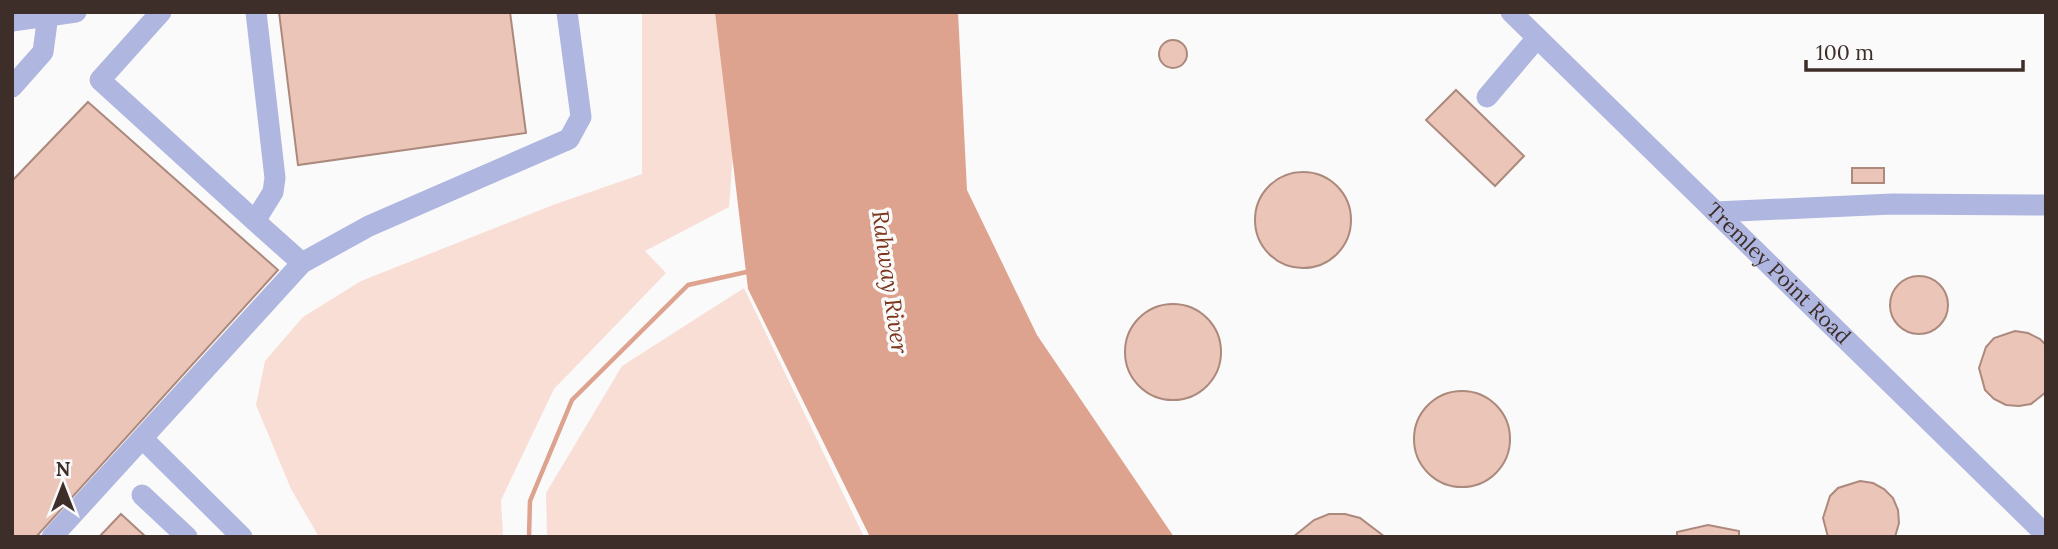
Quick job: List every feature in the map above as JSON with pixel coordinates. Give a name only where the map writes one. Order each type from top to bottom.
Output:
[{"type":"street","points":[[12,22],[75,12]]},
{"type":"street","points":[[161,12],[100,80],[302,263]]},
{"type":"street","points":[[256,12],[275,178],[274,192],[256,221]]},
{"type":"street","points":[[52,537],[302,263],[369,226],[569,138],[581,117],[567,12]]},
{"type":"street","name":"Tremley Point Road","points":[[1511,12],[2046,535]]},
{"type":"street","points":[[12,86],[43,52],[48,15]]},
{"type":"street","points":[[1488,97],[1537,38]]},
{"type":"street","points":[[1715,212],[1892,204],[2046,205]]},
{"type":"street","points":[[143,439],[242,537]]},
{"type":"street","points":[[142,495],[187,537]]},
{"type":"shaded area","points":[[642,12],[732,12],[736,112],[729,207],[645,251],[666,273],[554,389],[501,500],[503,537],[319,537],[291,489],[256,405],[265,361],[303,317],[361,281],[553,205],[642,174]]},
{"type":"shaded area","points":[[715,12],[958,12],[967,190],[1037,335],[1174,537],[870,537],[748,289]]},
{"type":"shaded area","points":[[744,288],[864,537],[547,537],[546,493],[622,366]]},
{"type":"building","points":[[279,12],[510,12],[526,133],[298,165]]},
{"type":"building","points":[[1173,40],[1183,44],[1187,54],[1183,64],[1173,68],[1163,64],[1159,54],[1163,44]]},
{"type":"building","points":[[1456,90],[1524,156],[1495,186],[1426,120]]},
{"type":"building","points":[[88,102],[278,270],[36,537],[12,537],[12,181]]},
{"type":"building","points":[[1852,168],[1884,168],[1884,183],[1852,183]]},
{"type":"building","points":[[1294,172],[1312,172],[1330,180],[1343,193],[1351,211],[1348,239],[1330,260],[1312,268],[1294,268],[1276,260],[1263,247],[1255,229],[1255,211],[1263,193],[1276,180]]},
{"type":"building","points":[[1919,276],[1930,278],[1943,289],[1948,305],[1946,316],[1935,329],[1919,334],[1908,332],[1895,321],[1890,305],[1892,294],[1903,281]]},
{"type":"building","points":[[1164,304],[1182,304],[1200,312],[1213,325],[1221,343],[1218,371],[1200,392],[1182,400],[1164,400],[1146,392],[1133,379],[1125,361],[1125,343],[1133,325],[1146,312]]},
{"type":"building","points":[[2015,331],[2028,333],[2046,345],[2046,392],[2031,404],[2019,406],[2006,405],[1994,399],[1985,390],[1979,368],[1986,347],[1994,338]]},
{"type":"building","points":[[1453,391],[1471,391],[1489,399],[1502,412],[1510,430],[1507,458],[1489,479],[1471,487],[1453,487],[1435,479],[1422,466],[1414,448],[1414,430],[1422,412],[1435,399]]},
{"type":"building","points":[[1860,481],[1873,483],[1893,498],[1899,523],[1895,537],[1828,537],[1823,518],[1830,496],[1838,488]]},
{"type":"building","points":[[121,514],[146,537],[99,537]]},
{"type":"building","points":[[1329,514],[1360,518],[1385,537],[1293,537],[1314,520]]},
{"type":"building","points":[[1708,525],[1739,531],[1739,537],[1677,537],[1677,532]]},
{"type":"waterway","points":[[529,537],[530,501],[572,400],[688,285],[751,271]]},
{"type":"water label","name":"Rahway River","points":[[890,282]]}]
